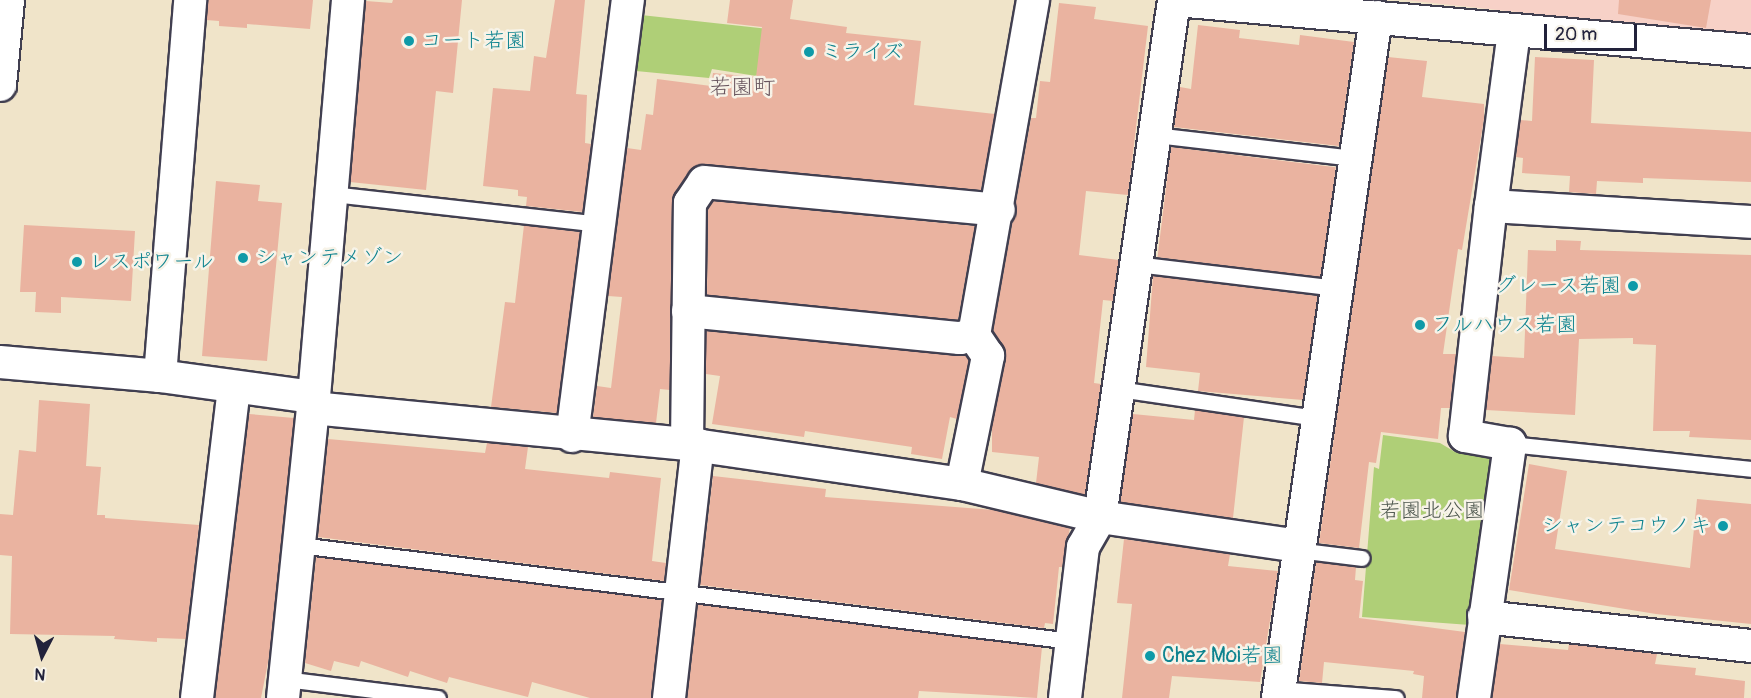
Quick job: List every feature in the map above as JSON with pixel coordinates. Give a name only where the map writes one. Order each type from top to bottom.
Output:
[{"type":"street","points":[[0,85],[8,0]]},
{"type":"street","points":[[160,376],[190,0]]},
{"type":"street","points":[[284,688],[314,403],[348,0]]},
{"type":"street","points":[[572,436],[628,0]]},
{"type":"street","points":[[962,484],[988,356],[974,335],[999,210],[1033,0]]},
{"type":"street","points":[[1065,698],[1083,547],[1100,517],[1175,0],[1751,51]]},
{"type":"street","points":[[1278,694],[1376,17]]},
{"type":"street","points":[[1474,698],[1510,444],[1465,436],[1491,206],[1514,31]]},
{"type":"street","points":[[669,698],[693,444],[688,311],[690,203],[704,182],[999,210]]},
{"type":"street","points":[[1491,206],[1751,222]]},
{"type":"street","points":[[688,311],[960,338],[974,335]]},
{"type":"street","points":[[0,362],[160,376],[314,403],[572,436],[693,444],[962,484],[1100,517],[1298,548]]},
{"type":"street","points":[[197,698],[234,388]]},
{"type":"street","points":[[1484,617],[1751,646]]},
{"type":"lane","points":[[1155,135],[1355,158]]},
{"type":"lane","points":[[332,194],[599,224]]},
{"type":"lane","points":[[1136,264],[1336,288]]},
{"type":"lane","points":[[1118,390],[1317,418]]},
{"type":"lane","points":[[1510,444],[1751,469]]},
{"type":"lane","points":[[299,545],[681,590],[1071,641]]},
{"type":"lane","points":[[1298,548],[1362,558]]},
{"type":"lane","points":[[284,688],[438,698]]},
{"type":"lane","points":[[1278,694],[1396,698]]},
{"type":"shaded area","points":[[1405,0],[1751,0],[1751,37]]},
{"type":"green space","points":[[641,15],[768,29],[763,77],[712,69],[709,78],[636,71]]},
{"type":"green space","name":"若園北公園","points":[[1383,435],[1440,443],[1455,452],[1488,457],[1498,467],[1470,625],[1362,617],[1374,467],[1379,469]]},
{"type":"building","points":[[208,0],[313,0],[310,29],[247,24],[247,28],[219,26],[219,21],[206,20]]},
{"type":"building","points":[[393,0],[462,0],[453,93],[436,91],[426,190],[350,182],[366,1],[392,3]]},
{"type":"building","points":[[555,0],[585,0],[576,94],[587,95],[585,143],[591,144],[583,212],[526,206],[527,197],[518,196],[518,190],[483,186],[493,88],[530,91],[534,56],[546,58]]},
{"type":"building","points":[[730,0],[793,0],[790,19],[847,27],[846,33],[921,41],[914,105],[995,114],[981,190],[696,166],[672,203],[670,390],[660,389],[656,423],[593,417],[597,386],[611,388],[622,297],[608,296],[627,148],[641,150],[646,114],[653,115],[657,79],[711,86],[713,73],[756,77],[762,27],[727,23]]},
{"type":"building","points":[[1619,0],[1711,0],[1706,28],[1618,14]]},
{"type":"building","points":[[1059,3],[1096,7],[1094,19],[1148,26],[1128,195],[1086,191],[1079,255],[1119,260],[1113,301],[1103,300],[1094,383],[1101,384],[1085,495],[1036,483],[1039,457],[992,452],[992,425],[1006,359],[993,331],[1031,118],[1036,118],[1040,81],[1050,82]]},
{"type":"building","points":[[1198,25],[1240,30],[1239,38],[1299,45],[1300,35],[1354,42],[1339,146],[1174,127],[1180,87],[1191,89]]},
{"type":"building","points":[[1388,57],[1427,61],[1422,97],[1484,104],[1484,119],[1462,250],[1458,249],[1443,354],[1456,354],[1450,408],[1441,408],[1438,439],[1381,432],[1376,463],[1369,462],[1359,548],[1319,543]]},
{"type":"building","points":[[1535,57],[1594,60],[1591,123],[1751,132],[1751,182],[1643,178],[1643,183],[1597,181],[1596,194],[1569,192],[1570,176],[1522,173],[1523,158],[1516,157],[1520,120],[1532,121]]},
{"type":"building","points":[[1171,147],[1336,167],[1322,277],[1157,257]]},
{"type":"building","name":"シャンテメゾン","points":[[216,181],[260,185],[258,201],[282,203],[267,361],[202,356]]},
{"type":"building","points":[[713,201],[975,226],[958,320],[707,295],[708,209]]},
{"type":"building","name":"レスポワール","points":[[24,225],[135,231],[131,301],[61,297],[61,313],[35,312],[36,292],[20,292]]},
{"type":"building","points":[[524,225],[580,232],[557,413],[491,407],[505,302],[515,303]]},
{"type":"building","points":[[1556,240],[1581,241],[1580,250],[1751,255],[1751,440],[1689,437],[1690,431],[1653,431],[1656,345],[1633,344],[1633,338],[1579,339],[1575,415],[1486,410],[1492,356],[1524,358],[1528,250],[1556,251]]},
{"type":"building","points":[[1153,276],[1318,296],[1303,400],[1198,391],[1200,373],[1146,367]]},
{"type":"building","points":[[706,331],[966,355],[969,360],[957,419],[950,417],[942,459],[911,454],[912,447],[805,431],[804,437],[712,424],[720,376],[706,374]]},
{"type":"building","points":[[39,400],[90,404],[86,466],[101,467],[97,515],[105,515],[105,518],[199,525],[186,639],[157,638],[157,642],[114,639],[115,636],[10,634],[12,556],[0,555],[0,514],[13,515],[19,450],[36,452]]},
{"type":"building","points":[[1195,410],[1244,417],[1233,518],[1120,502],[1133,414],[1194,420]]},
{"type":"building","points":[[249,414],[294,418],[270,652],[261,698],[215,698]]},
{"type":"building","points":[[328,439],[485,453],[487,443],[528,447],[525,469],[609,478],[610,472],[661,478],[652,561],[666,563],[664,581],[318,537]]},
{"type":"building","points":[[1529,464],[1567,471],[1555,549],[1690,568],[1697,499],[1751,504],[1751,624],[1656,614],[1509,590]]},
{"type":"building","points":[[713,476],[826,489],[825,497],[994,510],[1070,528],[1062,567],[1059,567],[1053,624],[1045,623],[1044,628],[700,585]]},
{"type":"building","points":[[1124,539],[1230,554],[1228,566],[1278,571],[1260,682],[1172,676],[1169,698],[1122,698],[1132,604],[1117,603]]},
{"type":"building","points":[[316,557],[662,600],[651,698],[590,698],[532,682],[528,697],[449,677],[447,683],[410,671],[408,677],[361,661],[359,667],[334,661],[331,671],[305,663]]},
{"type":"building","points":[[1316,562],[1356,567],[1355,580],[1363,581],[1359,618],[1465,632],[1456,698],[1422,698],[1424,676],[1413,674],[1414,671],[1324,662],[1322,683],[1299,681]]},
{"type":"building","points":[[698,604],[1042,647],[1037,698],[919,691],[918,698],[687,698]]},
{"type":"building","points":[[1500,644],[1568,650],[1569,644],[1657,654],[1655,664],[1696,668],[1695,675],[1745,681],[1744,698],[1492,698]]},
{"type":"place","name":"コート若園","points":[[409,41]]},
{"type":"place","name":"ミライズ","points":[[809,52]]},
{"type":"place","name":"シャンテメゾン","points":[[243,258]]},
{"type":"place","name":"レスポワール","points":[[77,262]]},
{"type":"place","name":"グレース若園","points":[[1633,286]]},
{"type":"place","name":"フルハウス若園","points":[[1420,325]]},
{"type":"place","name":"シャンテコウノキ","points":[[1723,526]]},
{"type":"place","name":"Chez Moi若園","points":[[1150,656]]},
{"type":"district","name":"若園町","points":[[742,88]]}]
